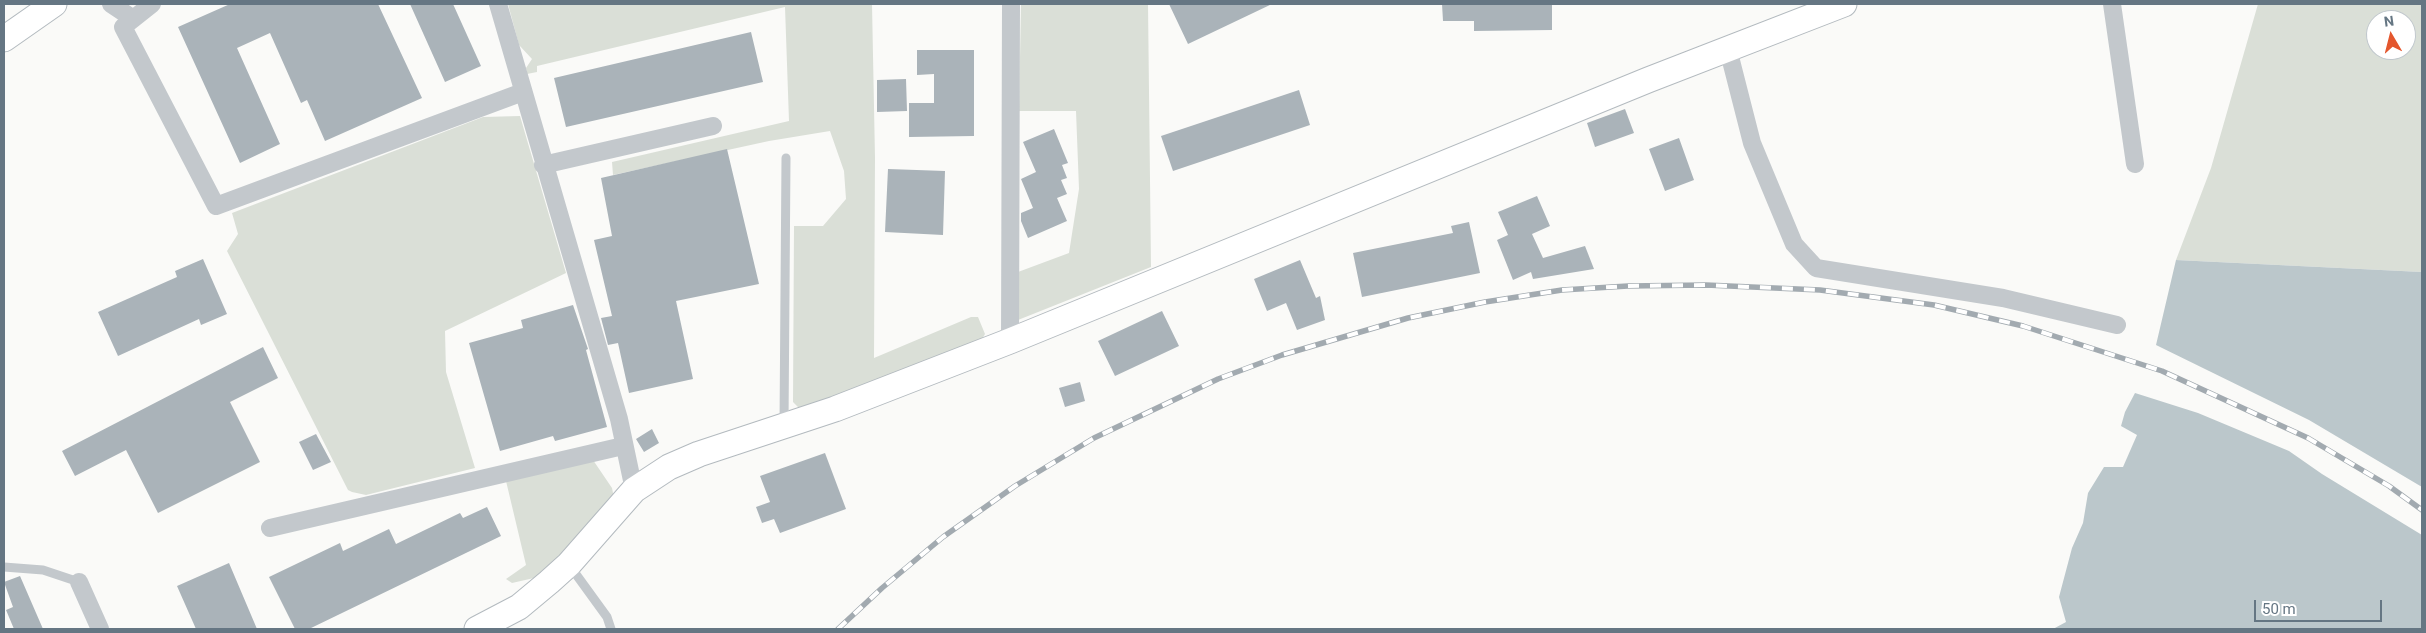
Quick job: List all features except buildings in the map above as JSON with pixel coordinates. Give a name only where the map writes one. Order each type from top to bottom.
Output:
[{"type":"street","points":[[4,39],[54,4]]},
{"type":"street","points":[[111,4],[131,11],[152,4]]},
{"type":"street","points":[[498,4],[543,166],[619,420],[623,446],[634,490]]},
{"type":"street","points":[[1010,341],[1011,4]]},
{"type":"street","points":[[477,629],[519,607],[568,564],[634,490],[669,467],[691,457],[835,410],[1010,341],[1648,80],[1844,4]]},
{"type":"street","points":[[2112,4],[2135,164]]},
{"type":"street","points":[[131,11],[123,27],[216,206],[523,92]]},
{"type":"street","points":[[1728,49],[1752,144],[1794,244],[1816,268],[2003,298],[2117,325]]},
{"type":"street","points":[[543,166],[713,126]]},
{"type":"street","points":[[270,528],[623,446]]},
{"type":"street","points":[[79,582],[100,629]]},
{"type":"lane","points":[[784,426],[786,158]]},
{"type":"lane","points":[[568,564],[607,617],[611,629]]},
{"type":"lane","points":[[4,567],[43,570],[79,582]]},
{"type":"shaded area","points":[[508,4],[872,4],[875,158],[874,358],[971,317],[978,317],[985,334],[981,341],[840,398],[799,408],[793,402],[794,226],[823,226],[846,199],[844,171],[830,131],[769,141],[613,175],[612,162],[789,121],[785,7],[537,66],[537,72],[527,74],[526,68],[532,59],[519,45]]},
{"type":"shaded area","points":[[1021,4],[1148,4],[1151,267],[1018,320],[1018,272],[1069,253],[1079,189],[1076,111],[1019,111]]},
{"type":"shaded area","points":[[2258,4],[2422,4],[2422,272],[2176,260],[2211,168]]},
{"type":"shaded area","points":[[520,116],[566,273],[445,331],[446,372],[475,468],[366,495],[352,492],[348,490],[227,251],[238,234],[232,213],[483,117]]},
{"type":"shaded area","points":[[2176,260],[2422,272],[2422,487],[2309,420],[2156,345]]},
{"type":"shaded area","points":[[2135,393],[2198,413],[2289,451],[2322,474],[2422,535],[2422,629],[2053,629],[2066,622],[2059,597],[2072,548],[2083,523],[2088,493],[2104,467],[2123,467],[2137,435],[2121,426],[2125,412]]},
{"type":"shaded area","points":[[593,460],[612,488],[614,498],[554,568],[534,578],[512,583],[506,579],[526,565],[506,481]]},
{"type":"railway","points":[[838,629],[882,588],[943,537],[1015,486],[1094,438],[1218,379],[1282,355],[1408,318],[1485,302],[1562,290],[1628,286],[1706,285],[1820,290],[1934,305],[2023,326],[2162,371],[2308,438],[2389,486],[2422,510]]}]
